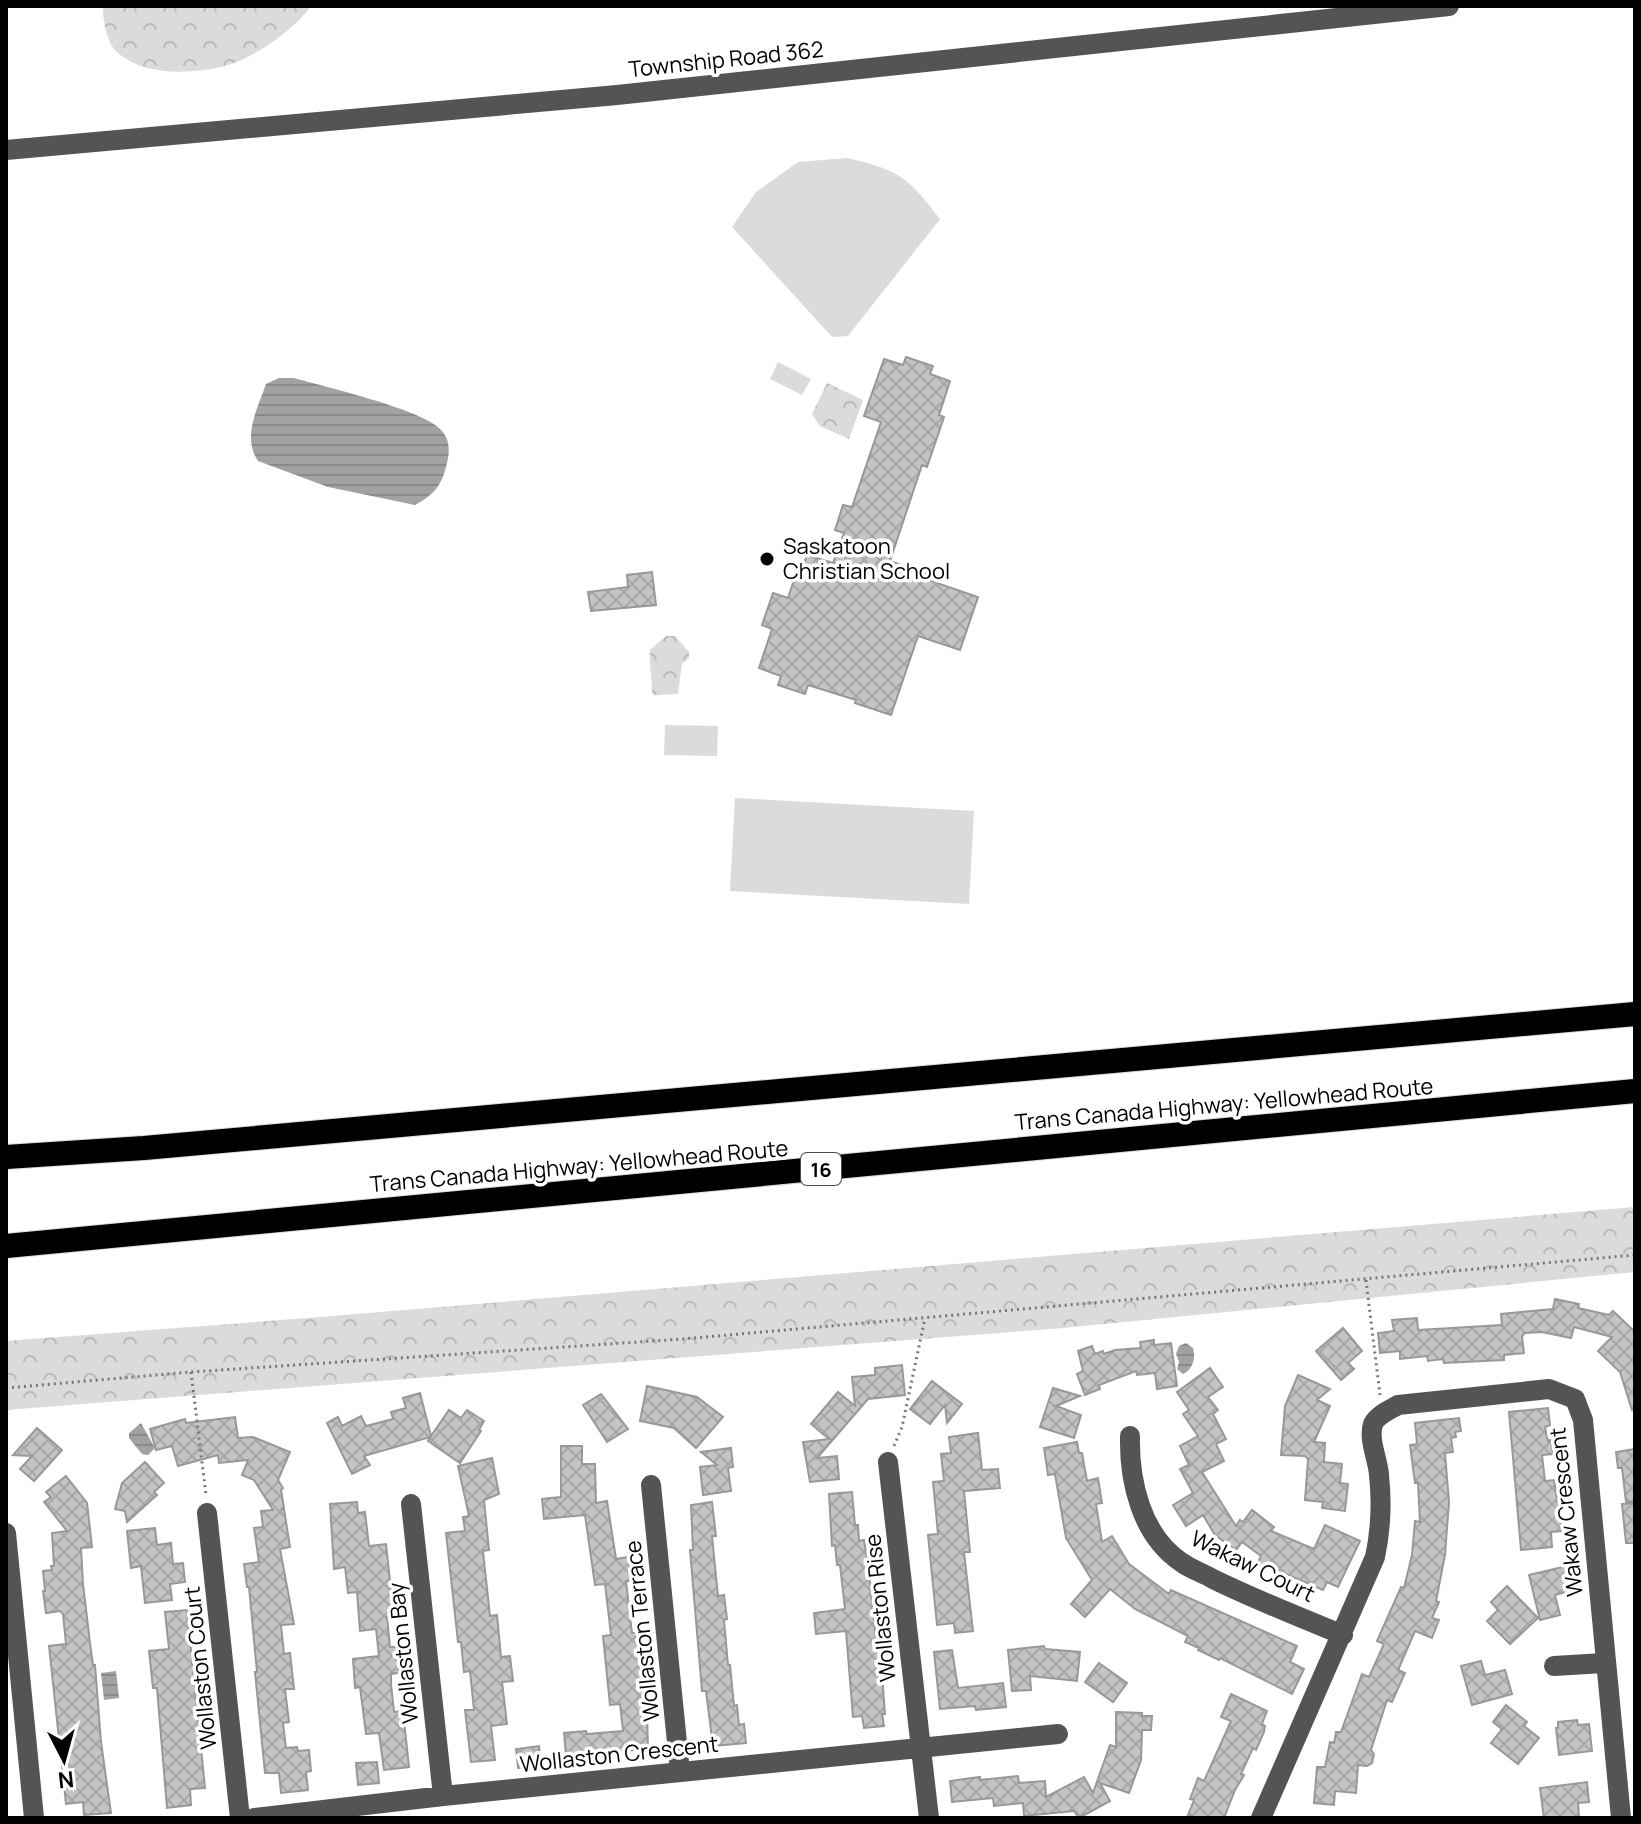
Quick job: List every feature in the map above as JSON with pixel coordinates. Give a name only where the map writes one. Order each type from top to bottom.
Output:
[{"type":"highway","points":[[6,1157],[144,1148],[1635,1014]]},
{"type":"highway","name":"Trans Canada Highway: Yellowhead Route","points":[[6,1246],[1635,1091]]},
{"type":"street","name":"Township Road 362","points":[[6,150],[617,95],[1449,6]]},
{"type":"street","name":"Wakaw Crescent","points":[[1261,1818],[1370,1570],[1381,1526],[1373,1423],[1398,1405],[1549,1389],[1575,1399],[1583,1420],[1621,1818]]},
{"type":"street","name":"Wakaw Court","points":[[1130,1436],[1129,1466],[1137,1498],[1160,1543],[1180,1562],[1244,1594],[1343,1635]]},
{"type":"street","name":"Wollaston Rise","points":[[888,1462],[919,1749]]},
{"type":"street","name":"Wollaston Terrace","points":[[651,1485],[680,1772]]},
{"type":"street","name":"Wollaston Bay","points":[[411,1504],[443,1796]]},
{"type":"street","name":"Wollaston Court","points":[[207,1513],[240,1818]]},
{"type":"street","points":[[6,1533],[34,1818]]},
{"type":"street","points":[[1554,1666],[1604,1663]]},
{"type":"street","name":"Wollaston Crescent","points":[[254,1818],[1058,1734]]},
{"type":"street","points":[[919,1749],[929,1818]]},
{"type":"path","points":[[6,1388],[191,1372],[667,1341],[1635,1255]]},
{"type":"path","points":[[1366,1279],[1378,1378]]},
{"type":"path","points":[[902,1427],[925,1318]]},
{"type":"path","points":[[191,1372],[204,1477]]},
{"type":"green space","points":[[103,6],[311,6],[284,33],[248,57],[225,66],[184,72],[141,66],[117,52],[108,37]]},
{"type":"green space","points":[[847,158],[901,177],[940,219],[848,336],[832,337],[732,227],[756,192],[798,162]]},
{"type":"green space","points":[[778,362],[811,379],[802,395],[770,379]]},
{"type":"green space","points":[[827,383],[863,400],[849,439],[820,426],[812,414]]},
{"type":"green space","points":[[666,636],[675,636],[689,652],[689,658],[682,664],[678,694],[654,695],[650,650]]},
{"type":"green space","points":[[665,725],[718,726],[717,756],[664,755]]},
{"type":"green space","points":[[735,798],[974,811],[969,904],[730,891]]},
{"type":"green space","points":[[1635,1207],[1635,1272],[1063,1328],[6,1410],[6,1341]]},
{"type":"shaded area","points":[[279,378],[294,378],[349,393],[394,406],[430,421],[446,436],[449,454],[437,488],[415,505],[328,487],[258,461],[251,442],[255,413],[266,384]]},
{"type":"shaded area","points":[[1186,1343],[1193,1348],[1194,1359],[1183,1374],[1177,1369],[1179,1362],[1176,1354],[1179,1346]]},
{"type":"shaded area","points":[[141,1423],[155,1448],[148,1455],[142,1454],[129,1438],[129,1433]]},
{"type":"shaded area","points":[[116,1671],[119,1698],[104,1700],[101,1673]]},
{"type":"building","points":[[906,357],[933,366],[930,374],[950,381],[939,415],[944,417],[927,467],[922,465],[890,561],[934,576],[931,581],[978,597],[960,650],[918,636],[891,715],[808,685],[805,694],[778,685],[781,676],[759,668],[772,629],[762,625],[773,593],[788,598],[807,555],[833,563],[844,533],[835,530],[843,505],[852,507],[881,422],[864,416],[884,359],[903,365]]},
{"type":"building","points":[[652,572],[656,605],[591,611],[588,592],[628,587],[627,575]]},
{"type":"building","points":[[1555,1299],[1609,1315],[1613,1311],[1635,1332],[1635,1409],[1632,1410],[1620,1372],[1598,1351],[1612,1337],[1574,1327],[1571,1338],[1542,1332],[1525,1333],[1522,1336],[1524,1353],[1504,1355],[1504,1360],[1444,1363],[1443,1359],[1428,1361],[1427,1356],[1400,1359],[1400,1351],[1380,1353],[1378,1333],[1394,1331],[1392,1320],[1417,1318],[1418,1330],[1502,1325],[1501,1314],[1553,1309]]},
{"type":"building","points":[[1343,1328],[1362,1351],[1348,1363],[1354,1369],[1341,1380],[1316,1351]]},
{"type":"building","points":[[1154,1340],[1154,1345],[1171,1343],[1177,1386],[1157,1389],[1155,1373],[1137,1375],[1136,1371],[1099,1385],[1100,1389],[1085,1395],[1077,1374],[1083,1371],[1078,1351],[1092,1346],[1095,1354],[1103,1351],[1104,1354],[1141,1348],[1140,1342]]},
{"type":"building","points":[[902,1365],[905,1395],[868,1399],[817,1458],[837,1456],[839,1479],[810,1482],[803,1442],[829,1439],[811,1424],[838,1392],[855,1406],[852,1377],[875,1375],[875,1368]]},
{"type":"building","points":[[1210,1368],[1223,1387],[1208,1397],[1218,1410],[1213,1414],[1226,1439],[1216,1444],[1224,1461],[1202,1472],[1236,1526],[1252,1510],[1274,1527],[1271,1531],[1314,1549],[1325,1525],[1360,1541],[1338,1587],[1327,1582],[1323,1590],[1258,1562],[1261,1556],[1242,1542],[1236,1550],[1215,1535],[1203,1515],[1186,1526],[1173,1505],[1193,1493],[1180,1469],[1189,1465],[1180,1446],[1198,1436],[1183,1414],[1189,1410],[1177,1392]]},
{"type":"building","points":[[1298,1375],[1330,1389],[1317,1400],[1330,1406],[1314,1442],[1325,1443],[1324,1462],[1342,1464],[1340,1483],[1348,1484],[1345,1511],[1322,1508],[1323,1502],[1305,1500],[1308,1459],[1305,1456],[1281,1455],[1285,1406]]},
{"type":"building","points":[[932,1381],[962,1404],[947,1423],[945,1405],[930,1424],[910,1409]]},
{"type":"building","points":[[647,1386],[697,1397],[723,1417],[696,1448],[674,1428],[640,1421]]},
{"type":"building","points":[[1053,1388],[1080,1396],[1056,1406],[1081,1415],[1074,1438],[1040,1427]]},
{"type":"building","points":[[420,1393],[431,1436],[449,1410],[461,1418],[467,1410],[484,1421],[460,1463],[428,1441],[430,1437],[364,1456],[370,1465],[352,1474],[327,1423],[338,1417],[342,1426],[361,1416],[366,1426],[393,1419],[391,1412],[406,1408],[403,1398]]},
{"type":"building","points":[[601,1394],[628,1429],[607,1442],[583,1405]]},
{"type":"building","points":[[1548,1408],[1550,1425],[1545,1427],[1553,1454],[1542,1455],[1545,1481],[1554,1480],[1562,1531],[1551,1532],[1552,1547],[1521,1550],[1509,1412]]},
{"type":"building","points":[[235,1417],[238,1438],[253,1437],[290,1452],[278,1480],[283,1488],[284,1508],[281,1509],[284,1509],[290,1547],[280,1549],[294,1624],[281,1625],[284,1654],[290,1653],[294,1689],[285,1689],[289,1722],[283,1723],[286,1748],[309,1750],[311,1771],[306,1772],[308,1790],[281,1793],[279,1773],[265,1773],[249,1587],[244,1564],[259,1562],[254,1528],[263,1527],[261,1511],[273,1510],[254,1480],[242,1475],[248,1460],[219,1463],[218,1455],[178,1466],[172,1446],[156,1450],[150,1429],[185,1419],[186,1423]]},
{"type":"building","points":[[1459,1418],[1461,1431],[1455,1432],[1456,1437],[1451,1438],[1453,1452],[1445,1453],[1449,1502],[1445,1555],[1436,1601],[1439,1602],[1432,1618],[1439,1620],[1432,1638],[1415,1631],[1398,1670],[1405,1673],[1392,1702],[1387,1700],[1371,1750],[1374,1754],[1372,1763],[1358,1765],[1356,1793],[1335,1791],[1334,1805],[1314,1803],[1317,1767],[1325,1767],[1330,1742],[1334,1743],[1336,1732],[1341,1732],[1362,1674],[1369,1677],[1384,1644],[1377,1641],[1401,1587],[1404,1588],[1412,1555],[1415,1521],[1420,1522],[1418,1483],[1415,1483],[1410,1445],[1417,1444],[1415,1423]]},
{"type":"building","points":[[37,1428],[62,1450],[34,1481],[20,1469],[32,1456],[13,1455]]},
{"type":"building","points":[[978,1433],[982,1470],[998,1469],[1000,1488],[964,1491],[970,1552],[964,1552],[973,1631],[955,1633],[954,1623],[937,1625],[928,1535],[938,1534],[933,1482],[944,1481],[941,1454],[951,1453],[949,1437]]},
{"type":"building","points":[[1077,1442],[1087,1481],[1098,1478],[1102,1503],[1096,1504],[1102,1542],[1112,1536],[1129,1564],[1169,1594],[1171,1590],[1297,1646],[1290,1662],[1304,1669],[1292,1694],[1198,1650],[1185,1642],[1188,1636],[1135,1609],[1110,1589],[1085,1617],[1071,1604],[1092,1580],[1066,1538],[1055,1474],[1048,1475],[1044,1448]]},
{"type":"building","points":[[561,1446],[582,1446],[582,1464],[595,1464],[596,1503],[607,1501],[616,1559],[628,1557],[631,1581],[626,1581],[632,1633],[636,1633],[644,1713],[647,1712],[648,1749],[566,1755],[564,1733],[623,1731],[620,1704],[610,1705],[603,1636],[611,1635],[605,1584],[595,1585],[585,1515],[544,1519],[542,1499],[561,1497]]},
{"type":"building","points":[[731,1448],[733,1467],[728,1468],[731,1491],[703,1495],[700,1467],[717,1465],[701,1452]]},
{"type":"building","points":[[1635,1449],[1635,1501],[1626,1502],[1622,1468],[1618,1468],[1616,1452]]},
{"type":"building","points":[[492,1458],[499,1494],[484,1500],[489,1550],[483,1551],[490,1616],[497,1615],[501,1657],[510,1656],[513,1681],[502,1682],[507,1724],[491,1726],[495,1760],[471,1762],[465,1710],[474,1710],[470,1671],[464,1672],[461,1642],[458,1642],[446,1533],[465,1531],[463,1517],[469,1516],[458,1466]]},
{"type":"building","points":[[145,1462],[164,1483],[154,1492],[157,1495],[127,1522],[125,1511],[115,1509],[122,1483]]},
{"type":"building","points":[[66,1476],[87,1503],[92,1547],[81,1548],[83,1584],[111,1813],[84,1815],[83,1802],[66,1804],[49,1646],[66,1644],[63,1614],[60,1611],[46,1613],[43,1571],[52,1570],[51,1566],[54,1566],[52,1533],[67,1531],[44,1502],[51,1497],[46,1492]]},
{"type":"building","points":[[852,1492],[855,1525],[858,1525],[859,1541],[864,1540],[868,1565],[877,1649],[880,1649],[885,1714],[882,1714],[884,1726],[864,1728],[862,1716],[853,1717],[846,1631],[816,1634],[814,1613],[845,1609],[840,1565],[837,1565],[835,1545],[832,1546],[829,1494]]},
{"type":"building","points":[[357,1502],[358,1513],[365,1512],[369,1546],[386,1544],[394,1617],[387,1617],[390,1647],[397,1647],[399,1673],[391,1674],[391,1684],[394,1712],[403,1711],[409,1767],[384,1770],[379,1733],[366,1734],[360,1687],[355,1688],[353,1659],[379,1656],[376,1629],[360,1631],[357,1592],[348,1593],[345,1567],[334,1569],[330,1504]]},
{"type":"building","points":[[712,1502],[718,1596],[724,1595],[734,1706],[737,1705],[739,1725],[744,1724],[746,1743],[713,1746],[706,1691],[702,1691],[690,1550],[693,1550],[691,1505]]},
{"type":"building","points":[[1635,1503],[1635,1543],[1626,1543],[1622,1504]]},
{"type":"building","points":[[155,1528],[157,1545],[171,1543],[173,1564],[183,1563],[185,1582],[170,1584],[172,1600],[145,1603],[141,1566],[131,1568],[127,1531]]},
{"type":"building","points":[[1567,1566],[1573,1590],[1555,1595],[1560,1615],[1540,1620],[1529,1575]]},
{"type":"building","points":[[1507,1586],[1538,1618],[1510,1644],[1487,1621],[1498,1610],[1491,1602]]},
{"type":"building","points":[[187,1610],[205,1788],[190,1789],[191,1805],[167,1808],[157,1688],[153,1688],[149,1651],[169,1649],[165,1612]]},
{"type":"building","points":[[1044,1646],[1045,1649],[1080,1652],[1077,1681],[1030,1676],[1031,1690],[1012,1691],[1008,1650]]},
{"type":"building","points":[[952,1650],[958,1688],[1003,1683],[1006,1707],[940,1709],[934,1652]]},
{"type":"building","points":[[1481,1661],[1485,1675],[1505,1670],[1512,1694],[1472,1705],[1461,1666]]},
{"type":"building","points":[[1099,1663],[1127,1683],[1113,1702],[1085,1682]]},
{"type":"building","points":[[1231,1694],[1267,1711],[1262,1724],[1265,1726],[1264,1732],[1256,1750],[1253,1748],[1224,1818],[1196,1818],[1188,1815],[1194,1800],[1190,1799],[1198,1778],[1204,1781],[1231,1721],[1221,1717]]},
{"type":"building","points":[[1506,1705],[1527,1722],[1524,1726],[1539,1738],[1518,1764],[1491,1743],[1502,1729],[1493,1722]]},
{"type":"building","points":[[1116,1712],[1152,1716],[1151,1730],[1142,1730],[1141,1760],[1129,1793],[1100,1783],[1110,1801],[1079,1818],[1074,1811],[1024,1816],[1023,1803],[994,1806],[993,1798],[952,1802],[950,1781],[980,1777],[980,1780],[1018,1776],[1019,1783],[1045,1781],[1046,1797],[1084,1777],[1093,1793],[1110,1745],[1116,1747]]},
{"type":"building","points":[[1577,1720],[1578,1725],[1589,1724],[1592,1751],[1559,1755],[1558,1722]]},
{"type":"building","points":[[539,1746],[541,1766],[518,1768],[516,1749]]},
{"type":"building","points":[[377,1762],[379,1783],[358,1785],[356,1763]]},
{"type":"building","points":[[1587,1782],[1589,1802],[1578,1803],[1579,1818],[1544,1818],[1540,1788]]},
{"type":"place","name":"Saskatoon Christian School","points":[[767,559]]}]
